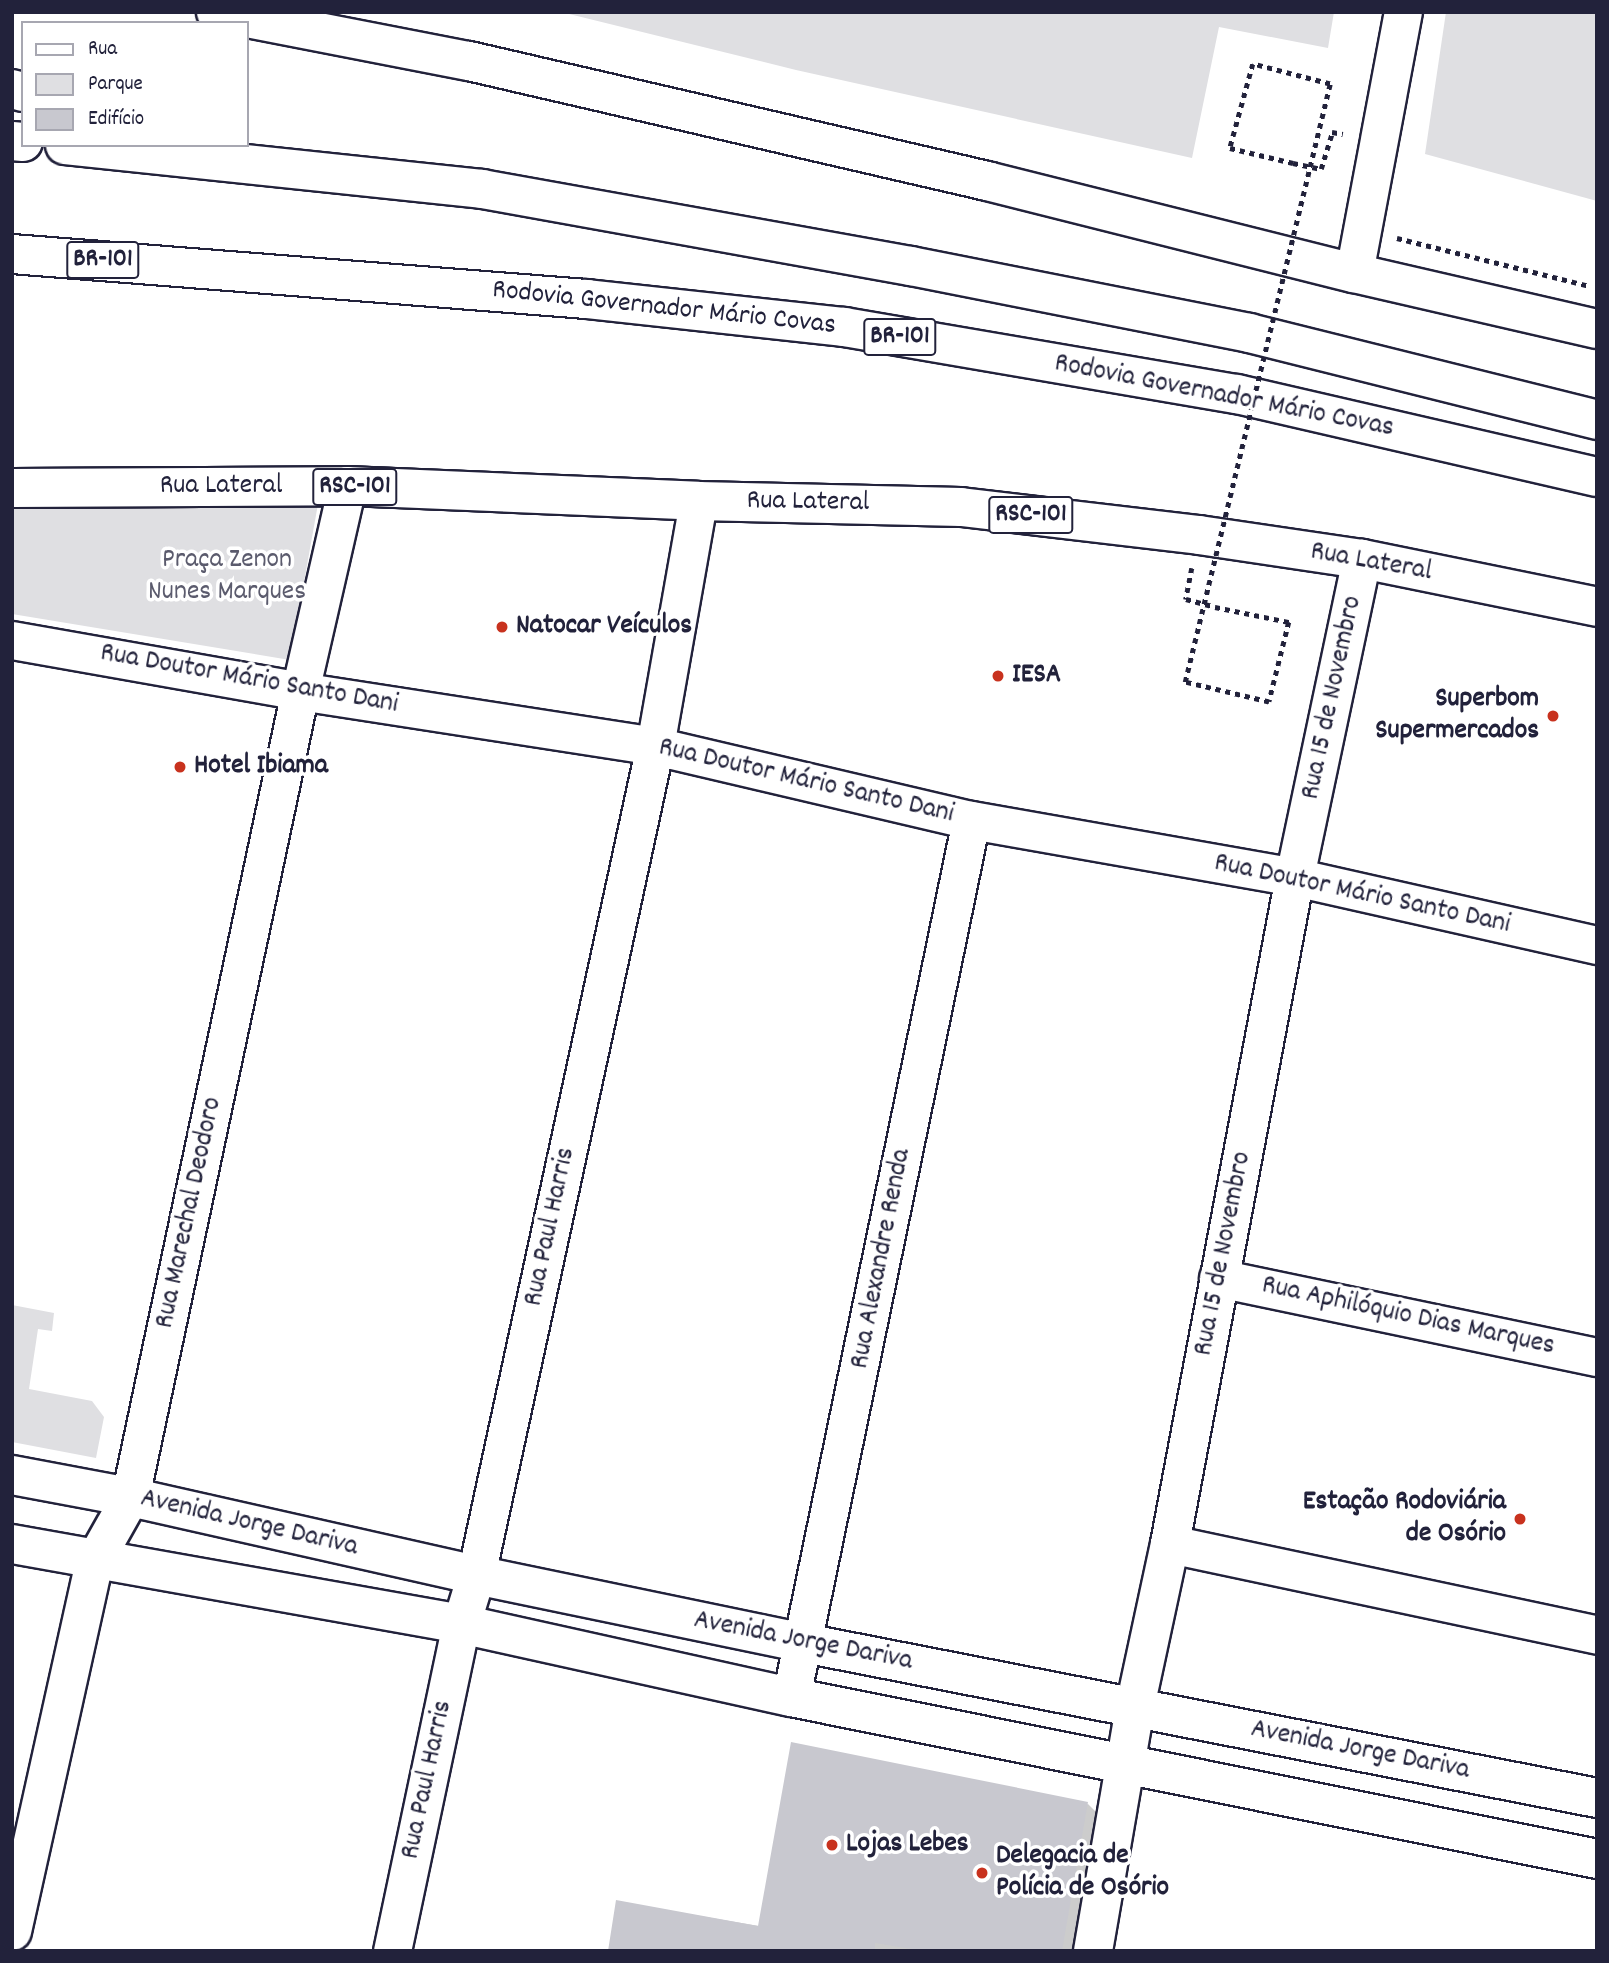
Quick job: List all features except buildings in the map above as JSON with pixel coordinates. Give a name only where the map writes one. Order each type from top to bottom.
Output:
[{"type":"main road","points":[[216,12],[469,61],[987,181],[1354,273],[1597,330]]},
{"type":"main road","points":[[248,142],[482,189],[911,266],[1235,330],[1597,420]]},
{"type":"main road","points":[[84,147],[482,189]]},
{"type":"main road","name":"Rodovia Governador Mário Covas","points":[[12,254],[586,299],[844,327],[1237,394],[1597,477]]},
{"type":"main road","name":"Rua Lateral","points":[[12,488],[347,486],[698,501],[961,507],[1199,535],[1362,559],[1597,607]]},
{"type":"main road","name":"Rua 15 de Novembro","points":[[1093,1951],[1124,1764],[1170,1544],[1295,877],[1362,559]]},
{"type":"main road","name":"Avenida Jorge Dariva","points":[[12,1475],[130,1497],[476,1575],[804,1643],[1597,1798]]},
{"type":"main road","name":"Avenida Jorge Dariva","points":[[12,1544],[94,1561],[461,1625],[791,1697],[1597,1859]]},
{"type":"street","points":[[1354,273],[1403,12]]},
{"type":"street","name":"Rua Marechal Deodoro","points":[[12,1931],[94,1561],[130,1497],[300,691],[347,486]]},
{"type":"street","name":"Rua Paul Harris","points":[[392,1951],[461,1625],[476,1575],[655,746],[698,501]]},
{"type":"street","name":"Rua Doutor Mário Santo Dani","points":[[12,640],[300,691],[655,746],[971,821],[1295,877],[1597,945]]},
{"type":"street","name":"Rua Alexandre Renda","points":[[791,1697],[971,821]]},
{"type":"street","name":"Rua Aphilóquio Dias Marques","points":[[1218,1278],[1597,1357]]},
{"type":"street","points":[[1170,1544],[1597,1635]]},
{"type":"path","points":[[1199,535],[1185,599],[1215,607],[1289,622],[1269,702],[1185,682],[1330,84],[1253,64],[1230,148],[1293,163],[1321,169],[1332,132],[1349,136]]},
{"type":"path","points":[[1388,236],[1597,288]]},
{"type":"green space","points":[[561,12],[1334,12],[1328,48],[1219,27],[1192,158],[796,70]]},
{"type":"green space","points":[[1446,12],[1597,12],[1597,201],[1425,154]]},
{"type":"green space","name":"Praça Zenon Nunes Marques","points":[[318,504],[290,660],[12,614],[12,508]]},
{"type":"green space","points":[[12,1305],[54,1313],[52,1331],[38,1329],[29,1389],[92,1401],[104,1417],[96,1458],[12,1442]]},
{"type":"place","name":"Natocar Veículos","points":[[502,627]]},
{"type":"place","name":"IESA","points":[[998,676]]},
{"type":"place","name":"Superbom Supermercados","points":[[1553,716]]},
{"type":"place","name":"Hotel Ibiama","points":[[180,767]]},
{"type":"place","name":"Estação Rodoviária de Osório","points":[[1520,1519]]},
{"type":"place","name":"Lojas Lebes","points":[[832,1845]]},
{"type":"place","name":"Delegacia de Polícia de Osório","points":[[982,1873]]}]
